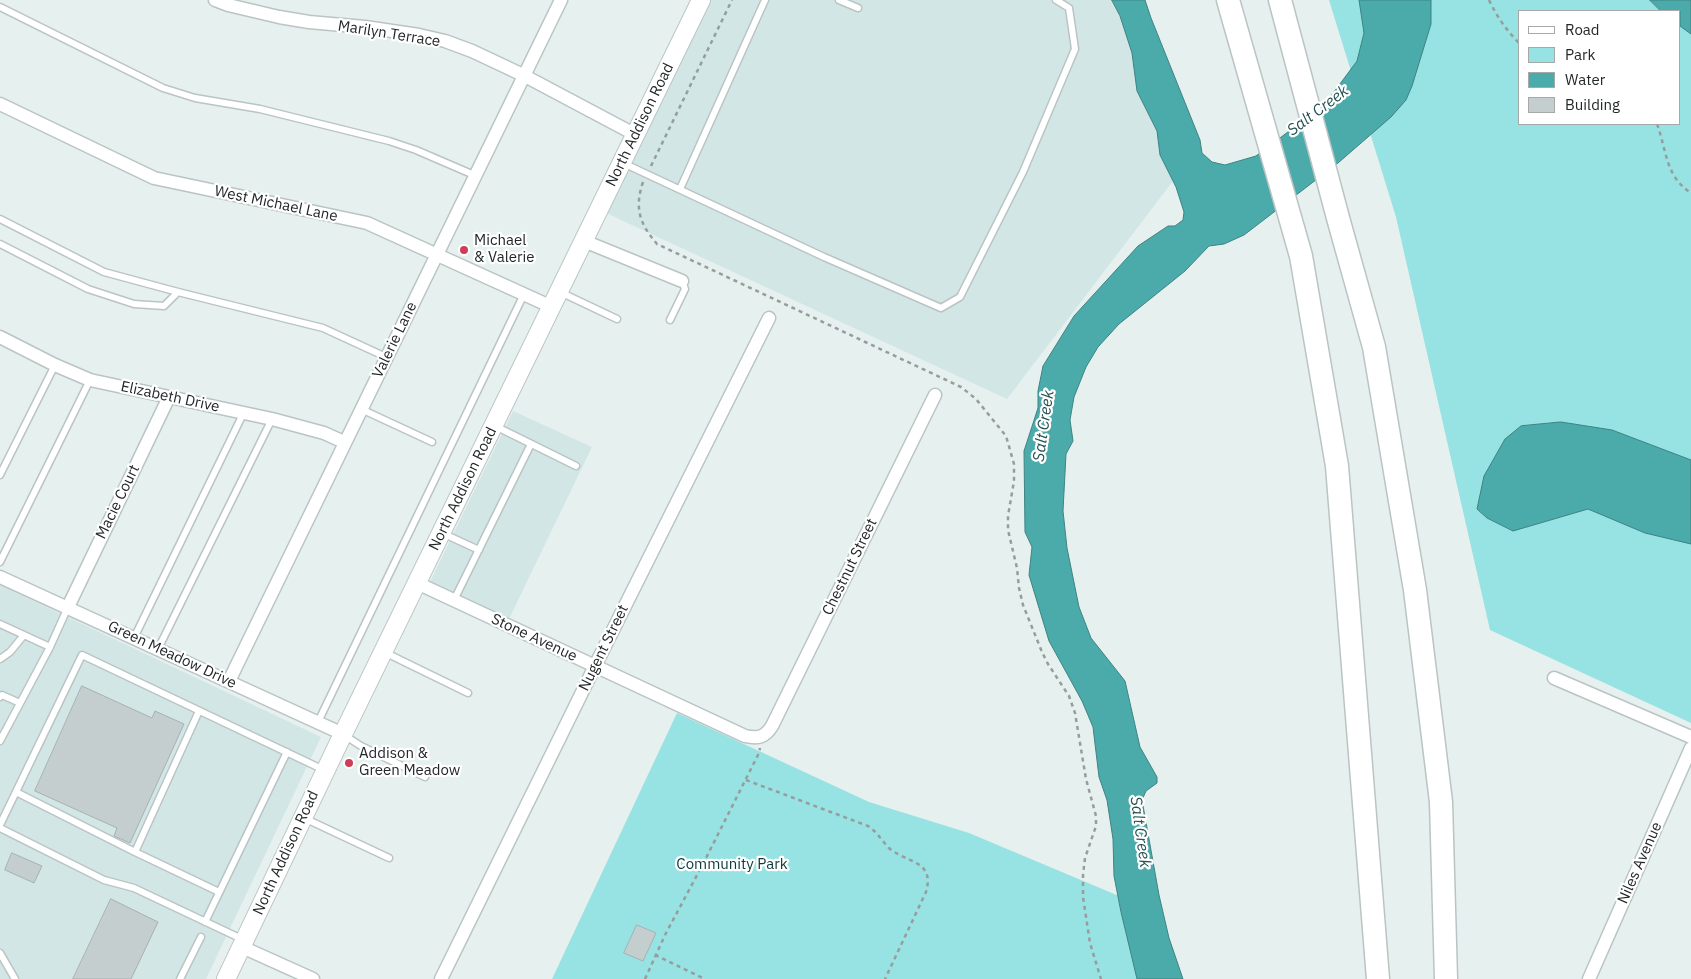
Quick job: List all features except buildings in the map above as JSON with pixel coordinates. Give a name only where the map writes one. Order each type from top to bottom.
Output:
[{"type":"highway","points":[[1228,0],[1301,256],[1337,466],[1378,979]]},
{"type":"highway","points":[[1280,0],[1374,347],[1415,590],[1441,802],[1446,979]]},
{"type":"street","name":"Marilyn Terrace","points":[[215,0],[245,9],[309,22],[366,27],[419,35],[444,42],[472,52],[523,75],[636,135]]},
{"type":"street","name":"Valerie Lane","points":[[229,681],[474,174],[561,0]]},
{"type":"street","name":"North Addison Road","points":[[226,979],[441,532],[702,0]]},
{"type":"street","name":"West Michael Lane","points":[[0,104],[154,178],[367,223],[552,307]]},
{"type":"street","points":[[584,241],[682,281]]},
{"type":"street","name":"Nugent Street","points":[[441,979],[769,318]]},
{"type":"street","name":"Elizabeth Drive","points":[[0,337],[55,365],[90,380],[244,412],[324,433],[344,442]]},
{"type":"street","name":"Chestnut Street","points":[[762,737],[772,726],[935,395]]},
{"type":"street","name":"Macie Court","points":[[68,607],[169,397]]},
{"type":"street","name":"Green Meadow Drive","points":[[0,577],[343,734]]},
{"type":"street","name":"Stone Avenue","points":[[417,583],[745,736],[762,737]]},
{"type":"street","points":[[1554,678],[1691,737]]},
{"type":"street","name":"Niles Avenue","points":[[1589,979],[1691,748]]},
{"type":"street","points":[[243,944],[313,979]]},
{"type":"lane","points":[[680,190],[765,0]]},
{"type":"lane","points":[[839,0],[858,8]]},
{"type":"lane","points":[[622,163],[824,258],[941,308],[960,297],[1023,172],[1075,49],[1069,8],[1056,0]]},
{"type":"lane","points":[[0,7],[163,88],[195,98],[260,110],[389,141],[474,174]]},
{"type":"lane","points":[[0,219],[104,272],[323,328],[386,358]]},
{"type":"lane","points":[[0,244],[88,288],[134,304],[164,306],[178,292]]},
{"type":"lane","points":[[670,320],[685,289],[682,281]]},
{"type":"lane","points":[[559,291],[617,319]]},
{"type":"lane","points":[[318,722],[524,294]]},
{"type":"lane","points":[[0,475],[55,365]]},
{"type":"lane","points":[[0,562],[90,380]]},
{"type":"lane","points":[[361,409],[432,442]]},
{"type":"lane","points":[[134,638],[244,412]]},
{"type":"lane","points":[[158,649],[272,419]]},
{"type":"lane","points":[[494,425],[576,466]]},
{"type":"lane","points":[[454,600],[531,444]]},
{"type":"lane","points":[[441,532],[479,550]]},
{"type":"lane","points":[[0,741],[50,647],[68,607]]},
{"type":"lane","points":[[0,624],[50,647]]},
{"type":"lane","points":[[0,659],[10,652],[24,635]]},
{"type":"lane","points":[[383,652],[468,692]]},
{"type":"lane","points":[[243,944],[205,922],[134,888],[104,880],[0,826],[16,792],[82,656],[325,771]]},
{"type":"lane","points":[[0,697],[2,695],[20,703]]},
{"type":"lane","points":[[136,852],[199,711]]},
{"type":"lane","points":[[343,734],[361,746],[425,777]]},
{"type":"lane","points":[[205,922],[287,752]]},
{"type":"lane","points":[[16,792],[219,892]]},
{"type":"lane","points":[[303,818],[389,858]]},
{"type":"lane","points":[[180,979],[201,937]]},
{"type":"lane","points":[[0,953],[15,979]]},
{"type":"path","points":[[1489,0],[1503,26],[1518,42]]},
{"type":"path","points":[[1657,125],[1671,171],[1679,185],[1691,193]]},
{"type":"path","points":[[645,979],[655,955],[746,780],[759,753],[762,737]]},
{"type":"path","points":[[746,780],[868,826],[877,832],[890,849],[924,868],[929,883],[926,892],[884,979]]},
{"type":"path","points":[[655,955],[705,979]]},
{"type":"shaded area","points":[[710,0],[1118,0],[1176,177],[1007,399],[606,213]]},
{"type":"shaded area","points":[[513,411],[592,447],[508,621],[425,592]]},
{"type":"shaded area","points":[[0,585],[321,737],[206,979],[0,979]]},
{"type":"green space","points":[[1329,0],[1691,0],[1691,723],[1490,630],[1396,217]]},
{"type":"green space","name":"Community Park","points":[[677,713],[869,802],[969,833],[1119,896],[1137,979],[552,979]]},
{"type":"water","name":"Salt Creek","points":[[1112,0],[1145,0],[1200,140],[1202,153],[1212,162],[1225,165],[1256,156],[1325,104],[1357,61],[1364,33],[1359,0],[1431,0],[1431,24],[1412,86],[1406,100],[1391,117],[1338,163],[1244,235],[1224,244],[1209,246],[1185,271],[1119,324],[1098,347],[1086,367],[1074,397],[1070,420],[1073,441],[1066,454],[1063,511],[1067,548],[1079,607],[1091,638],[1125,681],[1140,747],[1157,777],[1157,783],[1146,791],[1142,800],[1159,895],[1169,938],[1183,979],[1137,979],[1114,876],[1113,839],[1107,800],[1099,777],[1093,727],[1082,701],[1049,641],[1029,575],[1032,547],[1025,532],[1024,451],[1038,408],[1038,391],[1043,366],[1074,316],[1138,246],[1168,226],[1175,226],[1183,220],[1184,212],[1176,187],[1160,155],[1157,131],[1137,91],[1132,53],[1120,16]]},
{"type":"water","points":[[1650,0],[1691,0],[1691,34],[1681,27],[1681,10],[1660,10]]},
{"type":"water","points":[[1561,422],[1612,430],[1691,460],[1691,544],[1645,533],[1588,509],[1513,531],[1487,518],[1477,509],[1484,476],[1505,439],[1521,426]]},
{"type":"place","name":"Michael & Valerie","points":[[464,250]]},
{"type":"place","name":"Addison & Green Meadow","points":[[349,763]]}]
